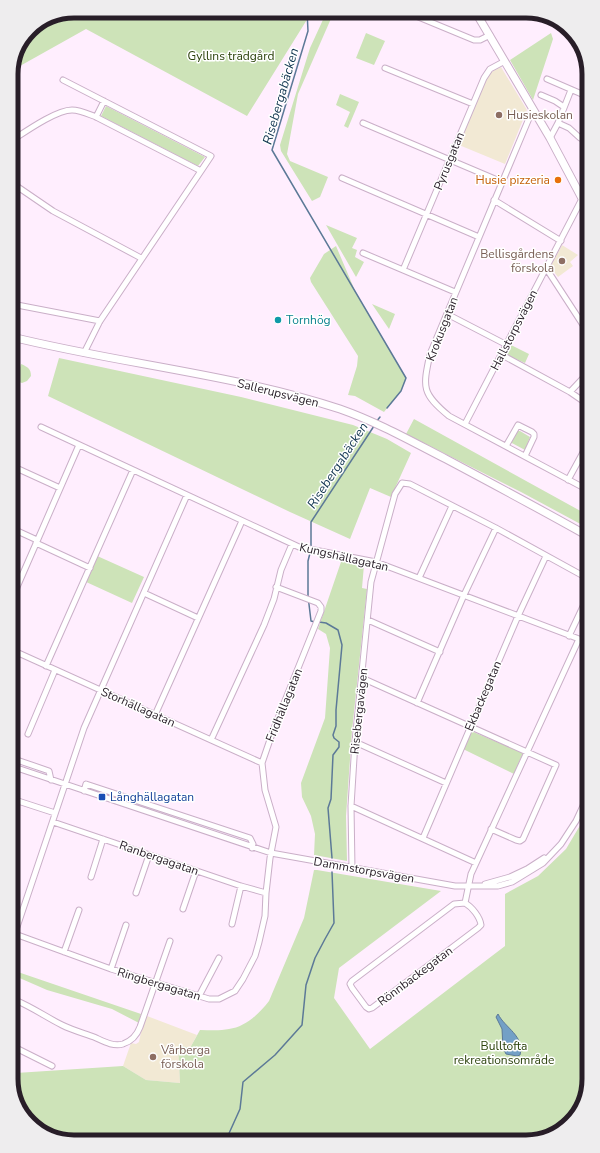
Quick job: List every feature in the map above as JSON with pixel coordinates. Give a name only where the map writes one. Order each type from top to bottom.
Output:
[{"type":"main road","points":[[479,18],[582,195]]},
{"type":"main road","name":"Sallerupsvägen","points":[[18,338],[265,389],[311,400],[342,410],[390,430],[582,533]]},
{"type":"main road","name":"Sallerupsvägen","points":[[525,501],[582,528]]},
{"type":"street","points":[[421,18],[478,41],[490,35]]},
{"type":"street","name":"Pyrusgatan","points":[[403,270],[488,71],[504,61]]},
{"type":"street","points":[[385,68],[473,104]]},
{"type":"street","points":[[547,79],[582,94]]},
{"type":"street","points":[[63,80],[211,156],[100,321],[84,353]]},
{"type":"street","points":[[550,138],[558,123],[571,90]]},
{"type":"street","points":[[541,95],[564,107]]},
{"type":"street","points":[[96,117],[104,101]]},
{"type":"street","points":[[18,137],[62,112],[71,110],[78,111],[96,117],[201,171]]},
{"type":"street","name":"Krokusgatan","points":[[530,116],[430,354],[425,382],[431,399],[449,416],[582,486]]},
{"type":"street","points":[[363,123],[502,182]]},
{"type":"street","points":[[558,123],[570,128],[580,138]]},
{"type":"street","points":[[342,178],[479,237]]},
{"type":"street","points":[[18,187],[53,211],[141,258]]},
{"type":"street","points":[[494,200],[561,241]]},
{"type":"street","name":"Hallstorpsvägen","points":[[465,424],[546,268],[582,203]]},
{"type":"street","points":[[363,253],[455,292]]},
{"type":"street","points":[[546,268],[582,318]]},
{"type":"street","points":[[18,305],[100,321]]},
{"type":"street","points":[[447,314],[506,345]]},
{"type":"street","points":[[502,355],[570,392],[582,400]]},
{"type":"street","points":[[570,392],[582,379]]},
{"type":"street","points":[[506,446],[518,425],[532,432],[534,437],[524,456]]},
{"type":"street","name":"Kungshällagatan","points":[[42,427],[292,544],[305,549],[376,562],[582,641]]},
{"type":"street","points":[[18,581],[79,445]]},
{"type":"street","points":[[568,480],[582,454]]},
{"type":"street","points":[[18,469],[60,488]]},
{"type":"street","points":[[46,666],[133,470]]},
{"type":"street","name":"Risebergavägen","points":[[352,868],[351,806],[355,742],[371,582],[376,562],[395,494],[402,483],[410,484],[452,506]]},
{"type":"street","points":[[18,924],[84,728],[188,495]]},
{"type":"street","points":[[419,578],[452,506],[496,528],[582,575]]},
{"type":"street","points":[[155,715],[242,520]]},
{"type":"street","points":[[417,703],[464,595],[496,528]]},
{"type":"street","points":[[18,532],[90,568]]},
{"type":"street","points":[[211,740],[264,625],[281,570],[292,544]]},
{"type":"street","name":"Ekbackegatan","points":[[422,838],[518,616],[546,556]]},
{"type":"street","name":"Fridhällagatan","points":[[271,854],[276,827],[265,790],[262,763],[274,728],[316,627],[321,606],[318,603],[276,588]]},
{"type":"street","points":[[144,593],[198,618]]},
{"type":"street","points":[[569,636],[582,609]]},
{"type":"street","points":[[368,620],[440,652]]},
{"type":"street","points":[[465,903],[471,874],[579,640]]},
{"type":"street","name":"Storhällagatan","points":[[18,653],[262,763]]},
{"type":"street","points":[[28,734],[55,670]]},
{"type":"street","points":[[362,678],[556,765],[523,839],[520,841],[516,840],[491,829]]},
{"type":"street","points":[[355,742],[446,783]]},
{"type":"street","name":"Dammstorpsvägen","points":[[18,760],[49,771],[51,780]]},
{"type":"street","name":"Dammstorpsvägen","points":[[18,768],[271,854],[455,886],[476,886],[510,877],[527,869],[552,853],[565,839],[582,808]]},
{"type":"street","points":[[84,791],[86,784],[250,838],[253,844],[252,848]]},
{"type":"street","points":[[18,801],[55,814]]},
{"type":"street","points":[[351,806],[476,863]]},
{"type":"street","name":"Ranbergagatan","points":[[53,822],[196,871],[266,893]]},
{"type":"street","points":[[91,877],[103,839]]},
{"type":"street","name":"Ringbergagatan","points":[[18,934],[111,969],[209,999],[219,998],[234,991],[241,983],[255,956],[265,916],[266,893],[271,854]]},
{"type":"street","points":[[136,893],[150,855]]},
{"type":"street","points":[[183,909],[196,871]]},
{"type":"street","points":[[232,924],[241,886]]},
{"type":"street","name":"Rönnbackegatan","points":[[465,903],[480,921],[481,925],[372,1008],[369,1009],[366,1007],[352,988],[350,984],[352,981],[454,904],[465,903]]},
{"type":"street","points":[[64,952],[79,910]]},
{"type":"street","points":[[111,969],[126,926]]},
{"type":"street","points":[[18,1001],[62,1025],[109,1043],[118,1044],[128,1041],[137,1034],[170,941]]},
{"type":"street","points":[[199,996],[219,958]]},
{"type":"street","points":[[18,1049],[52,1066]]},
{"type":"shaded area","name":"Husieskolan","points":[[501,67],[527,110],[505,164],[459,145],[489,73]]},
{"type":"shaded area","name":"Bellisgårdens förskola","points":[[562,245],[578,255],[570,262],[573,266],[558,277],[550,267]]},
{"type":"shaded area","name":"Vårberga förskola","points":[[147,1016],[197,1035],[190,1048],[178,1045],[180,1083],[146,1080],[123,1066],[131,1043],[136,1044],[139,1042]]},
{"type":"green space","name":"Gyllins trädgård","points":[[308,18],[247,116],[86,29],[19,67],[24,49],[37,32],[56,21],[63,19]]},
{"type":"green space","points":[[324,18],[331,18],[298,94],[287,154],[290,161],[328,177],[320,197],[312,201],[281,151],[280,145],[310,48]]},
{"type":"green space","points":[[366,33],[385,41],[374,65],[356,58]]},
{"type":"green space","points":[[551,33],[553,39],[533,100],[510,60]]},
{"type":"green space","points":[[340,94],[359,102],[348,128],[344,126],[350,112],[336,105]]},
{"type":"green space","points":[[106,106],[205,157],[198,166],[101,116]]},
{"type":"green space","points":[[326,225],[357,238],[352,248],[357,250],[355,257],[364,262],[356,277]]},
{"type":"green space","points":[[336,246],[356,293],[406,378],[401,391],[384,412],[355,396],[348,395],[357,366],[358,356],[311,282],[310,278],[324,254]]},
{"type":"green space","points":[[372,304],[395,314],[389,329]]},
{"type":"green space","points":[[511,345],[529,354],[525,363],[506,355]]},
{"type":"green space","points":[[59,358],[241,397],[353,425],[387,439],[411,453],[391,497],[370,488],[350,539],[290,512],[48,396]]},
{"type":"green space","points":[[21,364],[29,368],[31,376],[27,381],[22,383],[18,382],[18,374]]},
{"type":"green space","points":[[414,419],[582,512],[582,525],[521,492],[406,434]]},
{"type":"green space","points":[[518,431],[530,437],[525,450],[510,442],[515,432]]},
{"type":"green space","points":[[95,555],[144,577],[132,603],[84,581]]},
{"type":"green space","points":[[342,559],[364,565],[362,588],[367,589],[352,731],[346,816],[347,861],[314,855],[315,834],[311,816],[302,797],[301,783],[325,718],[330,648],[326,634],[318,629]]},
{"type":"green space","points":[[471,731],[523,753],[514,774],[463,749]]},
{"type":"green space","name":"Bulltofta rekreationsområde","points":[[582,822],[582,1086],[576,1104],[568,1116],[547,1131],[526,1135],[71,1135],[56,1132],[43,1125],[30,1113],[22,1100],[19,1090],[18,1073],[123,1066],[146,1080],[180,1083],[178,1045],[190,1048],[200,1030],[226,1030],[241,1026],[261,1011],[269,1001],[304,918],[314,870],[441,891],[339,968],[334,998],[370,1049],[505,946],[505,894],[538,876],[566,849]]},
{"type":"green space","points":[[18,972],[141,1014],[139,1023],[112,1009],[47,990],[18,977]]},
{"type":"water","points":[[498,1014],[517,1037],[521,1048],[520,1055],[517,1056],[506,1054],[503,1048],[502,1029],[496,1017]]},
{"type":"waterway","name":"Risebergabäcken","points":[[307,18],[308,31],[272,150],[406,378],[401,391],[387,408]]},
{"type":"waterway","name":"Risebergabäcken","points":[[376,422],[380,417]]},
{"type":"waterway","name":"Risebergabäcken","points":[[315,622],[311,621],[308,596],[308,561],[311,549],[311,522],[374,426]]},
{"type":"waterway","name":"Risebergabäcken","points":[[319,622],[326,623],[338,630],[342,645],[336,726],[333,735],[339,742],[339,747],[333,755],[331,799],[328,808],[332,858]]},
{"type":"waterway","points":[[228,1135],[240,1109],[243,1082],[275,1055],[302,1025],[306,985],[315,958],[334,923],[332,872]]},
{"type":"place","name":"Husieskolan","points":[[499,115]]},
{"type":"place","name":"Husie pizzeria","points":[[558,180]]},
{"type":"place","name":"Bellisgårdens förskola","points":[[562,261]]},
{"type":"place","name":"Tornhög","points":[[278,320]]},
{"type":"place","name":"Långhällagatan","points":[[102,797]]},
{"type":"place","name":"Vårberga förskola","points":[[153,1057]]}]
